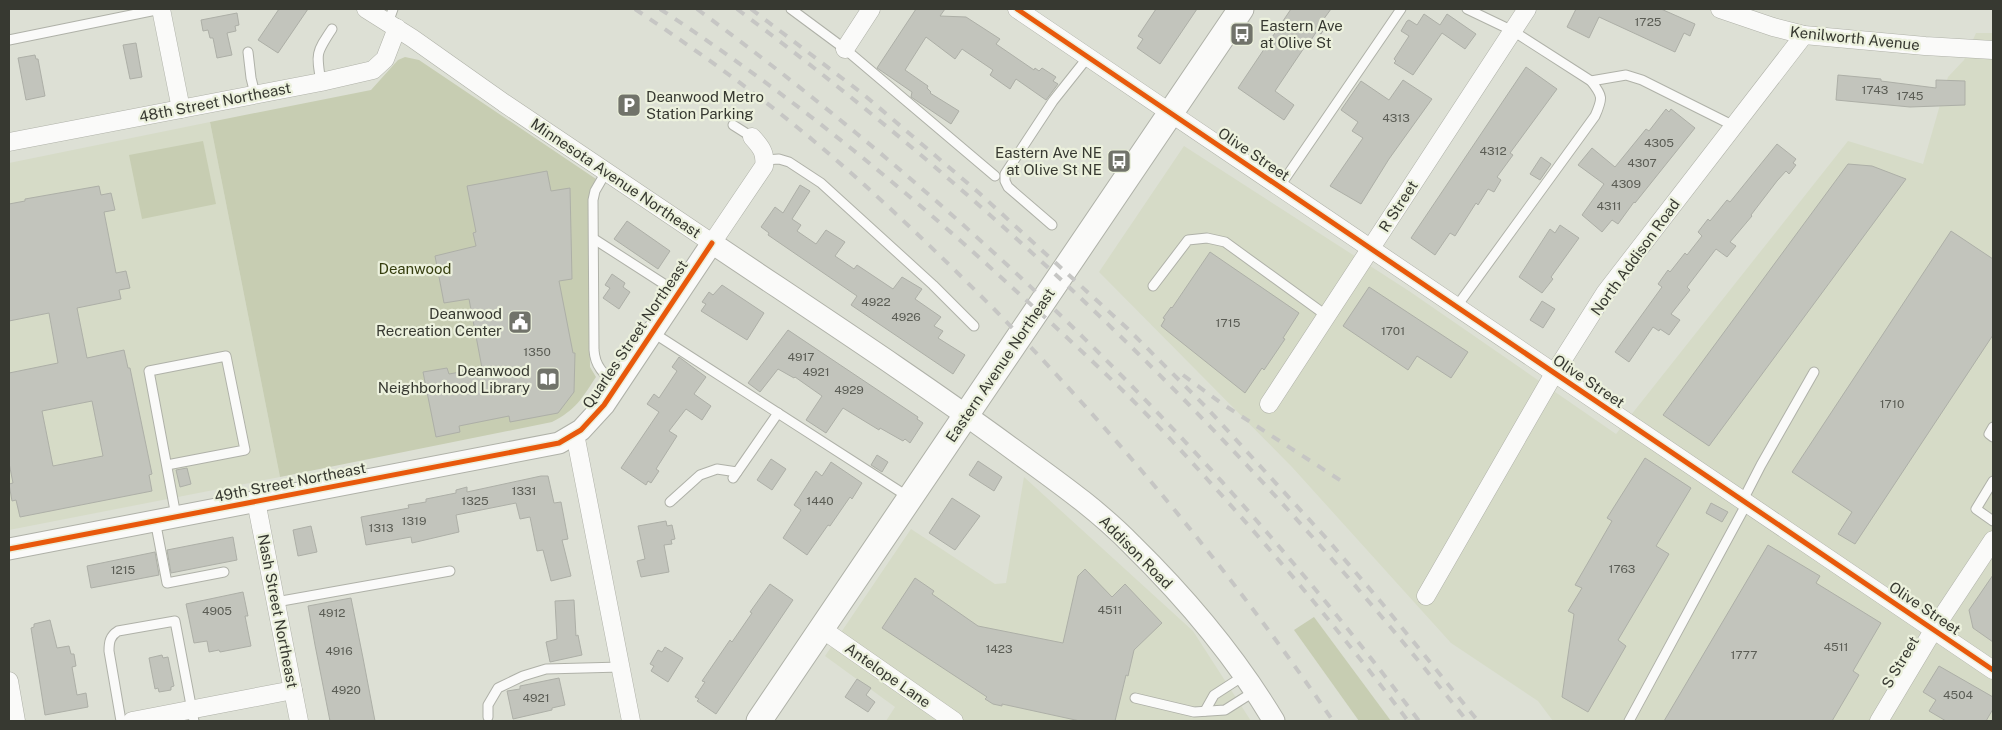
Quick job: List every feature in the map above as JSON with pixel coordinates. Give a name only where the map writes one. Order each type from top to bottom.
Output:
[{"type":"main road","name":"Eastern Avenue Northeast","points":[[759,721],[1241,9]]},
{"type":"street","points":[[161,9],[181,108]]},
{"type":"street","name":"Minnesota Avenue Northeast","points":[[366,9],[393,20],[606,172],[966,415]]},
{"type":"street","points":[[845,49],[872,9]]},
{"type":"street","name":"Olive Street","points":[[1017,9],[1993,670]]},
{"type":"street","name":"R Street","points":[[1269,404],[1527,9]]},
{"type":"street","name":"Kenilworth Avenue","points":[[1720,9],[1772,27],[1804,35],[1993,50]]},
{"type":"street","name":"48th Street Northeast","points":[[9,142],[321,82],[373,70],[384,59],[393,20]]},
{"type":"street","name":"North Addison Road","points":[[1426,596],[1555,372],[1617,275],[1804,35]]},
{"type":"street","points":[[752,137],[764,152],[765,160]]},
{"type":"street","name":"Quarles Street Northeast","points":[[575,434],[596,415],[617,385],[758,175],[765,160]]},
{"type":"street","name":"Addison Road","points":[[966,415],[1096,512],[1132,544],[1188,605],[1250,683],[1274,721]]},
{"type":"street","points":[[575,434],[631,721]]},
{"type":"street","name":"49th Street Northeast","points":[[9,549],[557,443],[575,434]]},
{"type":"street","name":"Nash Street Northeast","points":[[256,501],[299,721]]},
{"type":"street","name":"S Street","points":[[1879,721],[1934,629],[1993,540]]},
{"type":"street","name":"Antelope Lane","points":[[822,628],[954,721]]},
{"type":"street","points":[[9,681],[16,721]]},
{"type":"street","points":[[132,721],[193,715],[293,690]]},
{"type":"lane","points":[[9,40],[161,9]]},
{"type":"lane","points":[[791,9],[845,49],[995,176]]},
{"type":"lane","points":[[1280,186],[1401,9]]},
{"type":"lane","points":[[1457,306],[1595,116],[1601,101],[1600,92],[1590,81],[1513,31],[1467,9]]},
{"type":"lane","points":[[321,82],[317,54],[332,29]]},
{"type":"lane","points":[[248,52],[255,94]]},
{"type":"lane","points":[[1052,225],[1008,187],[1005,174],[1053,101],[1088,57]]},
{"type":"lane","points":[[1590,81],[1626,75],[1642,80],[1734,126]]},
{"type":"lane","points":[[733,125],[752,137]]},
{"type":"lane","points":[[765,160],[779,159],[789,162],[821,183],[933,284],[974,326]]},
{"type":"lane","points":[[606,172],[595,191],[593,200],[595,362],[601,371],[617,385]]},
{"type":"lane","points":[[1153,286],[1188,240],[1207,238],[1225,242],[1327,316]]},
{"type":"lane","points":[[594,239],[678,294]]},
{"type":"lane","points":[[652,332],[910,498]]},
{"type":"lane","points":[[167,464],[245,450],[226,356],[148,371],[176,516]]},
{"type":"lane","points":[[1629,721],[1745,502],[1761,465],[1814,372]]},
{"type":"lane","points":[[670,502],[700,476],[717,469],[735,475],[778,413]]},
{"type":"lane","points":[[1993,427],[1989,434],[1993,437]]},
{"type":"lane","points":[[1993,481],[1976,509],[1993,521]]},
{"type":"lane","points":[[155,520],[167,583],[224,572]]},
{"type":"lane","points":[[276,602],[450,571]]},
{"type":"lane","points":[[121,721],[109,651],[112,635],[118,631],[175,621],[193,715]]},
{"type":"lane","points":[[488,718],[488,705],[498,688],[523,676],[546,669],[621,667]]},
{"type":"lane","points":[[1205,711],[1214,695],[1250,683]]},
{"type":"lane","points":[[1135,698],[1194,712],[1225,710],[1250,683]]},
{"type":"shaded area","points":[[1976,33],[1993,33],[1993,721],[1553,721],[1538,701],[1451,643],[1292,467],[1099,272],[1184,146],[1409,291],[1616,434],[1848,141],[1923,164],[1948,77],[1964,60]]},
{"type":"shaded area","points":[[210,122],[280,477],[9,530],[9,163]]},
{"type":"shaded area","points":[[1024,477],[1193,631],[1251,721],[886,721],[895,707],[825,656],[911,529],[995,584],[1006,583]]},
{"type":"green space","name":"Deanwood","points":[[405,57],[419,60],[596,179],[590,191],[588,203],[590,367],[596,377],[573,408],[552,422],[280,477],[210,122],[371,90],[398,60]]},
{"type":"green space","points":[[203,141],[216,204],[142,219],[129,155]]},
{"type":"green space","points":[[1314,617],[1391,721],[1359,721],[1294,630]]},
{"type":"building","points":[[279,9],[308,9],[278,53],[258,40]]},
{"type":"building","points":[[916,9],[945,9],[940,16],[966,17],[1000,39],[996,44],[1034,70],[1035,68],[1039,71],[1042,68],[1056,77],[1053,81],[1058,84],[1046,100],[1016,79],[1010,89],[990,75],[993,70],[962,49],[955,59],[926,37],[905,70],[928,86],[927,88],[930,93],[959,111],[951,124],[911,97],[912,92],[877,68]]},
{"type":"building","points":[[1156,9],[1197,9],[1160,64],[1137,48],[1143,39],[1138,36]]},
{"type":"building","points":[[1291,9],[1331,9],[1323,20],[1327,24],[1321,34],[1317,31],[1310,39],[1275,91],[1294,105],[1284,120],[1238,88]]},
{"type":"building","points":[[1576,9],[1661,9],[1695,24],[1690,36],[1684,33],[1675,52],[1599,17],[1589,38],[1567,27]]},
{"type":"building","points":[[237,13],[239,25],[235,26],[236,31],[227,33],[232,55],[217,58],[213,38],[210,38],[208,30],[203,31],[201,20]]},
{"type":"building","points":[[1424,14],[1440,25],[1447,14],[1476,34],[1465,49],[1442,33],[1413,75],[1394,63],[1396,61],[1394,59],[1409,36],[1401,31],[1407,21],[1409,20],[1417,25]]},
{"type":"building","points":[[136,43],[142,77],[130,79],[123,45]]},
{"type":"building","points":[[35,55],[36,59],[38,59],[45,96],[26,100],[18,58]]},
{"type":"building","points":[[1526,67],[1557,89],[1510,153],[1513,155],[1497,177],[1501,180],[1494,192],[1488,189],[1478,205],[1476,203],[1455,236],[1450,233],[1435,255],[1411,238]]},
{"type":"building","points":[[1838,75],[1881,79],[1881,81],[1936,88],[1936,80],[1965,81],[1965,105],[1910,107],[1836,100]]},
{"type":"building","points":[[1403,80],[1432,99],[1389,159],[1361,204],[1330,186],[1363,138],[1352,131],[1358,122],[1341,110],[1361,81],[1389,100]]},
{"type":"building","points":[[1666,109],[1669,112],[1671,109],[1695,128],[1618,224],[1612,220],[1602,232],[1582,215],[1604,184],[1578,165],[1592,148],[1615,167],[1646,129],[1649,131]]},
{"type":"building","points":[[1777,144],[1796,159],[1793,163],[1796,165],[1789,174],[1786,171],[1777,181],[1752,216],[1730,242],[1736,246],[1727,257],[1716,249],[1687,287],[1690,290],[1671,314],[1680,320],[1669,335],[1653,327],[1629,362],[1615,352],[1662,287],[1658,284],[1668,270],[1670,272],[1685,253],[1687,255],[1702,236],[1698,232],[1708,219],[1710,221],[1727,200],[1730,202]]},
{"type":"building","points":[[1541,157],[1551,164],[1540,180],[1530,174]]},
{"type":"building","points":[[1848,164],[1872,166],[1906,179],[1709,446],[1663,415]]},
{"type":"building","name":"Deanwood Recreation Center","points":[[547,171],[551,191],[570,188],[572,279],[559,281],[573,353],[575,353],[574,392],[558,413],[510,422],[509,416],[459,426],[460,432],[436,437],[423,372],[447,368],[449,374],[482,368],[469,299],[444,303],[435,256],[476,246],[473,233],[476,232],[467,186]]},
{"type":"building","points":[[800,185],[810,191],[792,219],[801,225],[797,231],[816,244],[826,230],[845,242],[835,256],[854,269],[857,265],[893,289],[902,277],[922,289],[915,299],[941,317],[934,326],[943,331],[938,338],[965,355],[953,374],[851,305],[857,296],[768,235],[769,233],[761,227],[775,207],[783,213]]},
{"type":"building","points":[[99,186],[101,195],[111,193],[115,210],[104,212],[116,273],[126,271],[130,288],[119,290],[121,299],[77,308],[87,358],[124,350],[128,368],[130,368],[152,474],[149,475],[152,491],[20,517],[16,500],[12,501],[9,484],[13,483],[9,463],[9,373],[58,363],[49,313],[9,321],[9,204],[25,201],[25,199]],"holes":[[[92,401],[103,456],[53,466],[42,411]]]},
{"type":"building","points":[[627,221],[670,251],[658,269],[614,239]]},
{"type":"building","points":[[1560,225],[1579,238],[1542,293],[1519,277],[1550,229],[1555,233]]},
{"type":"building","points":[[1951,231],[1993,259],[1993,335],[1855,544],[1838,534],[1852,512],[1792,472]]},
{"type":"building","points":[[1210,252],[1299,313],[1283,338],[1285,339],[1264,370],[1262,368],[1245,393],[1161,326],[1165,319],[1163,318],[1172,308]]},
{"type":"building","points":[[612,274],[625,283],[623,287],[630,292],[619,309],[603,298],[610,288],[605,285]]},
{"type":"building","points":[[722,285],[764,313],[747,340],[701,311],[706,304],[702,302],[709,292],[713,295]]},
{"type":"building","points":[[1369,287],[1468,352],[1451,378],[1417,356],[1408,370],[1343,326]]},
{"type":"building","points":[[1542,301],[1555,309],[1543,328],[1530,320]]},
{"type":"building","points":[[788,330],[918,417],[917,419],[923,423],[910,443],[880,428],[879,430],[843,408],[826,433],[806,420],[822,396],[795,377],[778,369],[760,392],[748,383]]},
{"type":"building","points":[[679,357],[706,377],[694,394],[711,406],[702,420],[686,409],[669,431],[677,436],[656,469],[659,471],[651,483],[648,481],[646,485],[621,468],[659,412],[647,404],[654,394],[659,398],[677,371],[672,367]]},
{"type":"building","points":[[877,455],[888,462],[882,472],[871,465]]},
{"type":"building","points":[[1645,458],[1691,488],[1656,546],[1669,554],[1618,640],[1626,646],[1588,712],[1562,697],[1574,614],[1568,611],[1582,588],[1575,585],[1612,521],[1607,518]]},
{"type":"building","points":[[771,459],[786,469],[772,490],[757,480]]},
{"type":"building","points":[[978,461],[1002,477],[994,491],[969,475]]},
{"type":"building","points":[[831,462],[862,483],[852,499],[850,497],[807,555],[783,538],[801,510],[794,505],[816,471],[822,476]]},
{"type":"building","points":[[187,468],[191,484],[180,487],[176,470]]},
{"type":"building","points":[[548,476],[554,503],[561,502],[568,539],[562,540],[571,576],[551,581],[543,550],[537,551],[530,517],[520,519],[516,503],[456,515],[459,532],[412,543],[411,537],[366,545],[361,517],[409,508],[408,505],[456,493],[456,490],[467,487],[467,492]]},
{"type":"building","points":[[952,498],[980,516],[955,550],[929,533]]},
{"type":"building","points":[[1711,503],[1728,512],[1722,522],[1706,513]]},
{"type":"building","points":[[666,521],[667,526],[672,525],[675,539],[671,540],[672,544],[664,545],[669,572],[641,577],[637,561],[645,559],[638,526]]},
{"type":"building","points":[[311,526],[317,552],[298,556],[293,530]]},
{"type":"building","points":[[233,537],[237,560],[171,573],[167,550]]},
{"type":"building","points":[[1768,545],[1820,576],[1816,583],[1881,623],[1853,671],[1859,675],[1832,721],[1664,721]]},
{"type":"building","points":[[155,552],[159,575],[91,588],[87,566]]},
{"type":"building","points":[[1085,569],[1112,597],[1125,584],[1162,623],[1134,650],[1115,721],[1080,721],[1002,704],[1002,706],[993,704],[985,699],[987,697],[882,628],[915,578],[934,591],[932,594],[978,626],[1063,643],[1078,576]]},
{"type":"building","points":[[1993,575],[1993,642],[1973,628],[1969,610]]},
{"type":"building","points":[[770,584],[793,600],[716,714],[697,701],[699,699],[695,697],[705,682],[702,681],[730,640],[732,642]]},
{"type":"building","points":[[243,592],[248,616],[245,616],[251,646],[220,652],[219,650],[209,652],[207,641],[194,643],[186,604]]},
{"type":"building","points":[[351,598],[375,721],[330,721],[315,645],[308,606]]},
{"type":"building","points":[[574,600],[576,636],[578,635],[582,655],[550,662],[546,642],[557,639],[555,601]]},
{"type":"building","points":[[50,620],[57,648],[69,646],[71,654],[74,654],[76,666],[72,667],[77,695],[86,693],[88,707],[45,715],[31,628],[34,627],[34,624]]},
{"type":"building","points":[[665,647],[683,658],[668,682],[651,671],[654,666],[650,664],[658,650],[662,652]]},
{"type":"building","points":[[162,655],[163,658],[168,657],[174,686],[171,687],[171,690],[159,692],[158,688],[155,689],[149,658]]},
{"type":"building","points":[[1939,666],[1993,697],[1993,709],[1986,721],[1946,721],[1929,711],[1936,700],[1923,692]]},
{"type":"building","points":[[559,678],[565,705],[513,719],[507,691],[520,689],[520,686]]},
{"type":"building","points":[[857,679],[871,688],[866,695],[875,702],[868,712],[845,697]]},
{"type":"railway","points":[[635,9],[730,75],[821,147],[909,226],[994,309],[1085,406],[1172,508],[1255,612],[1333,721]]},
{"type":"railway","points":[[660,9],[750,71],[837,137],[922,207],[1090,359],[1153,421],[1294,578],[1408,721]]},
{"type":"railway","points":[[697,9],[798,86],[896,167],[992,251],[1084,338],[1173,429],[1259,523],[1341,621],[1419,721]]},
{"type":"railway","points":[[737,9],[839,87],[937,169],[1033,253],[1125,341],[1215,432],[1302,525],[1386,622],[1467,721]]},
{"type":"railway","points":[[751,9],[863,94],[978,192],[1128,329],[1206,407],[1327,539],[1478,721]]},
{"type":"railway","points":[[1183,375],[1221,403],[1346,484]]},
{"type":"cycle path","points":[[1017,9],[1993,670]]},
{"type":"cycle path","points":[[9,549],[559,443],[581,430],[604,405],[712,243]]},
{"type":"place","name":"Eastern Ave at Olive St","points":[[1242,34]]},
{"type":"place","name":"Deanwood Metro Station Parking","points":[[629,105]]},
{"type":"place","name":"Eastern Ave NE at Olive St NE","points":[[1119,161]]},
{"type":"place","name":"Deanwood Recreation Center","points":[[520,322]]},
{"type":"place","name":"Deanwood Neighborhood Library","points":[[548,379]]}]
